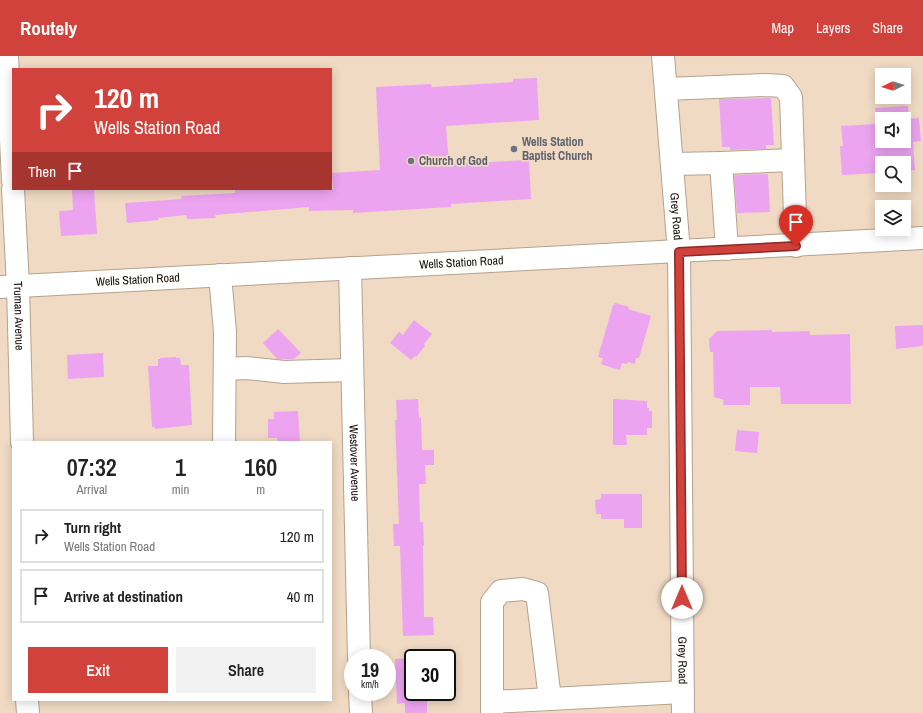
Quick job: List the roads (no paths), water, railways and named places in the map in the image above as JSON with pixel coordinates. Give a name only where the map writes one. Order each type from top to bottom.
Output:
[{"type":"street","points":[[7,56],[12,160]]},
{"type":"street","name":"Grey Road","points":[[663,56],[679,252],[683,703]]},
{"type":"street","points":[[666,90],[766,85],[782,86],[791,97],[796,246]]},
{"type":"street","points":[[672,164],[793,160]]},
{"type":"street","points":[[721,163],[727,249]]},
{"type":"street","name":"Truman Avenue","points":[[13,190],[9,287],[22,441]]},
{"type":"street","name":"Wells Station Road","points":[[9,287],[923,238]]},
{"type":"street","name":"Westover Avenue","points":[[350,268],[360,649]]},
{"type":"street","points":[[220,275],[225,332],[224,441]]},
{"type":"street","points":[[225,369],[247,368],[284,372],[352,370]]},
{"type":"street","points":[[550,700],[537,593],[523,589],[500,591],[492,602],[492,707],[550,700],[683,703]]},
{"type":"street","points":[[27,701],[28,713]]},
{"type":"street","points":[[360,701],[361,713]]},
{"type":"place","name":"Wells Station Baptist Church","points":[[514,149]]},
{"type":"place","name":"Church of God","points":[[411,161]]}]
